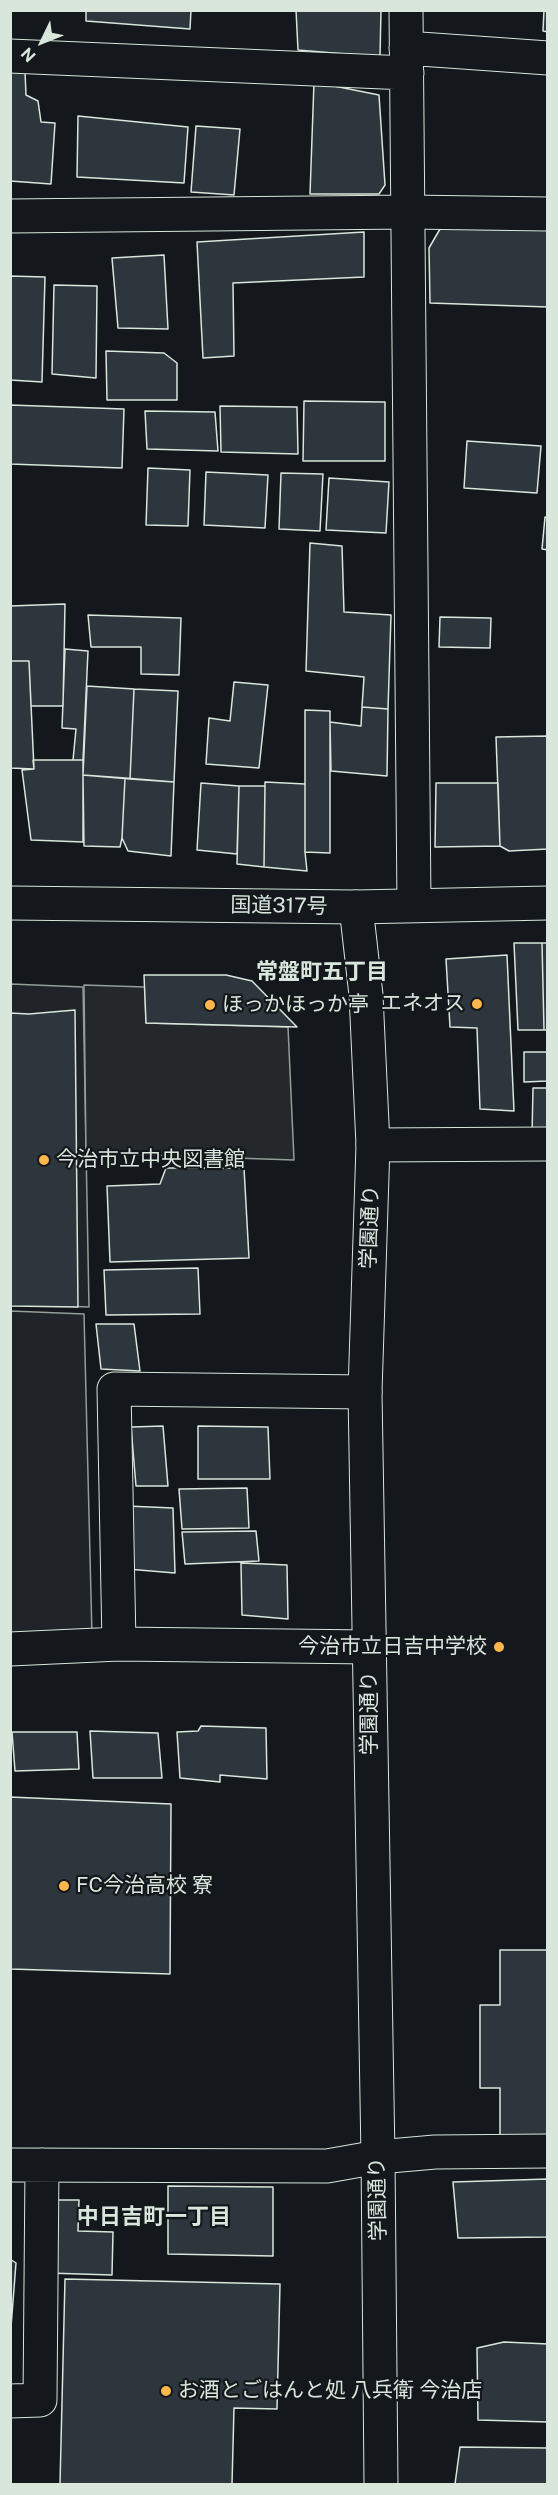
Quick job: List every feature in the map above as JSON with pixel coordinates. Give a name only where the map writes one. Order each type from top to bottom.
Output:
[{"type":"main road","points":[[406,10],[414,904]]},
{"type":"main road","points":[[10,56],[407,60],[548,58]]},
{"type":"main road","points":[[10,216],[409,212],[548,214]]},
{"type":"main road","name":"国道317号","points":[[10,903],[356,907],[548,903]]},
{"type":"main road","name":"学園通り","points":[[356,907],[366,995],[373,1145],[365,1392],[381,2484]]},
{"type":"main road","points":[[373,1145],[548,1143]]},
{"type":"main road","points":[[119,1644],[114,1389],[365,1392]]},
{"type":"main road","points":[[10,1649],[119,1644],[370,1647]]},
{"type":"main road","points":[[10,2401],[40,2400],[26,2165],[327,2166],[378,2157],[435,2152],[548,2151]]},
{"type":"shaded area","name":"今治市立中央図書館","points":[[11,984],[83,987],[89,1307],[11,1304]]},
{"type":"shaded area","points":[[84,985],[145,987],[146,1023],[288,1027],[294,1160],[86,1153]]},
{"type":"shaded area","points":[[11,1311],[84,1314],[92,1636],[11,1638]]},
{"type":"building","points":[[86,10],[191,10],[190,29],[86,21]]},
{"type":"building","points":[[296,10],[381,10],[380,57],[298,50]]},
{"type":"building","points":[[544,10],[548,10],[548,32],[543,31]]},
{"type":"building","points":[[10,71],[25,71],[26,95],[38,101],[41,122],[55,123],[51,184],[10,181]]},
{"type":"building","points":[[314,82],[379,95],[385,185],[379,194],[310,194]]},
{"type":"building","points":[[78,116],[188,127],[184,183],[77,177]]},
{"type":"building","points":[[196,126],[240,129],[234,195],[191,192]]},
{"type":"building","points":[[440,229],[548,230],[548,307],[430,303],[429,248]]},
{"type":"building","points":[[364,232],[364,277],[233,283],[234,356],[203,358],[197,242]]},
{"type":"building","points":[[164,255],[168,329],[118,328],[112,258]]},
{"type":"building","points":[[10,276],[45,277],[42,382],[10,380]]},
{"type":"building","points":[[54,285],[97,286],[96,378],[52,374]]},
{"type":"building","points":[[106,351],[164,353],[177,363],[177,400],[107,400]]},
{"type":"building","points":[[304,401],[385,402],[385,461],[303,461]]},
{"type":"building","points":[[10,405],[124,409],[122,468],[10,464]]},
{"type":"building","points":[[220,406],[297,407],[298,454],[221,452]]},
{"type":"building","points":[[145,411],[215,412],[218,451],[147,449]]},
{"type":"building","points":[[467,441],[541,446],[537,493],[464,488]]},
{"type":"building","points":[[148,468],[190,470],[188,526],[146,525]]},
{"type":"building","points":[[206,472],[268,475],[265,528],[204,525]]},
{"type":"building","points":[[281,473],[323,474],[320,531],[279,529]]},
{"type":"building","points":[[329,478],[389,482],[386,533],[326,530]]},
{"type":"building","points":[[545,517],[548,518],[548,550],[542,549]]},
{"type":"building","points":[[310,543],[342,546],[344,612],[391,615],[388,709],[362,707],[364,677],[306,671]]},
{"type":"building","points":[[65,604],[63,706],[31,706],[29,661],[10,661],[10,606]]},
{"type":"building","points":[[88,615],[181,618],[179,675],[141,674],[141,647],[91,647]]},
{"type":"building","points":[[440,617],[491,618],[490,648],[439,647]]},
{"type":"building","points":[[65,649],[88,651],[83,760],[73,760],[76,729],[62,728]]},
{"type":"building","points":[[10,661],[29,661],[34,769],[10,768]]},
{"type":"building","points":[[234,682],[268,685],[259,768],[206,764],[209,718],[230,721]]},
{"type":"building","points":[[87,686],[134,689],[130,779],[83,775]]},
{"type":"building","points":[[134,689],[178,691],[174,782],[130,779]]},
{"type":"building","points":[[362,707],[388,709],[387,776],[331,771],[330,722],[361,726]]},
{"type":"building","points":[[305,710],[330,711],[330,853],[305,852]]},
{"type":"building","points":[[548,736],[548,849],[509,851],[500,846],[496,737]]},
{"type":"building","points":[[33,760],[83,760],[83,842],[31,840],[22,770],[34,769]]},
{"type":"building","points":[[83,775],[125,778],[120,847],[84,846]]},
{"type":"building","points":[[125,778],[174,782],[171,856],[128,851],[122,838]]},
{"type":"building","points":[[265,782],[305,784],[307,871],[264,867]]},
{"type":"building","points":[[201,783],[239,786],[237,854],[197,850]]},
{"type":"building","points":[[436,783],[498,783],[500,846],[435,847]]},
{"type":"building","points":[[239,786],[265,786],[264,867],[237,864]]},
{"type":"building","points":[[514,943],[542,943],[544,1030],[518,1030]]},
{"type":"building","points":[[542,943],[548,943],[548,1030],[544,1030]]},
{"type":"building","points":[[507,955],[514,1111],[480,1109],[477,1028],[450,1027],[446,959]]},
{"type":"building","name":"ほっかほっか亭","points":[[144,975],[226,975],[252,981],[297,1027],[146,1023]]},
{"type":"building","name":"今治市立中央図書館","points":[[75,1010],[78,1307],[10,1306],[10,1013],[29,1014]]},
{"type":"building","points":[[524,1052],[548,1052],[548,1081],[524,1082]]},
{"type":"building","points":[[533,1088],[548,1088],[548,1135],[532,1135]]},
{"type":"building","points":[[166,1168],[244,1168],[249,1258],[110,1262],[107,1186],[160,1184]]},
{"type":"building","points":[[198,1268],[200,1314],[106,1315],[104,1270]]},
{"type":"building","points":[[96,1324],[134,1324],[140,1371],[101,1369]]},
{"type":"building","points":[[163,1426],[168,1486],[136,1486],[131,1427]]},
{"type":"building","points":[[198,1426],[268,1427],[270,1479],[198,1479]]},
{"type":"building","points":[[247,1488],[249,1528],[182,1529],[179,1489]]},
{"type":"building","points":[[127,1506],[173,1508],[175,1573],[127,1569]]},
{"type":"building","points":[[256,1531],[259,1561],[185,1564],[182,1532]]},
{"type":"building","points":[[241,1563],[287,1565],[288,1619],[242,1615]]},
{"type":"building","points":[[201,1726],[266,1728],[267,1779],[220,1775],[220,1782],[180,1778],[177,1732],[198,1731]]},
{"type":"building","points":[[90,1731],[158,1733],[162,1778],[93,1778]]},
{"type":"building","points":[[12,1732],[77,1732],[79,1769],[15,1771]]},
{"type":"building","name":"FC今治高校 寮","points":[[10,1797],[171,1804],[170,1974],[10,1969]]},
{"type":"building","points":[[500,1950],[548,1950],[548,2141],[500,2142],[500,2088],[480,2088],[480,2005],[500,2005]]},
{"type":"building","points":[[548,2179],[548,2237],[458,2238],[453,2182]]},
{"type":"building","points":[[168,2186],[273,2187],[273,2256],[168,2254]]},
{"type":"building","points":[[49,2200],[79,2200],[78,2231],[113,2232],[112,2275],[48,2273]]},
{"type":"building","points":[[10,2259],[16,2263],[11,2327],[10,2327]]},
{"type":"building","points":[[65,2279],[280,2284],[277,2409],[234,2408],[232,2484],[60,2484]]},
{"type":"building","points":[[504,2342],[548,2344],[548,2422],[478,2420],[477,2348]]},
{"type":"building","points":[[460,2447],[548,2448],[548,2484],[455,2484]]},
{"type":"place","name":"エネオス","points":[[477,1004]]},
{"type":"place","name":"ほっかほっか亭","points":[[210,1005]]},
{"type":"place","name":"今治市立中央図書館","points":[[44,1160]]},
{"type":"place","name":"今治市立日吉中学校","points":[[499,1647]]},
{"type":"place","name":"FC今治高校 寮","points":[[64,1886]]},
{"type":"place","name":"お酒とごはんと処 八兵衛 今治店","points":[[166,2391]]},
{"type":"district","name":"常盤町五丁目","points":[[322,972]]},
{"type":"district","name":"中日吉町一丁目","points":[[154,2217]]}]
